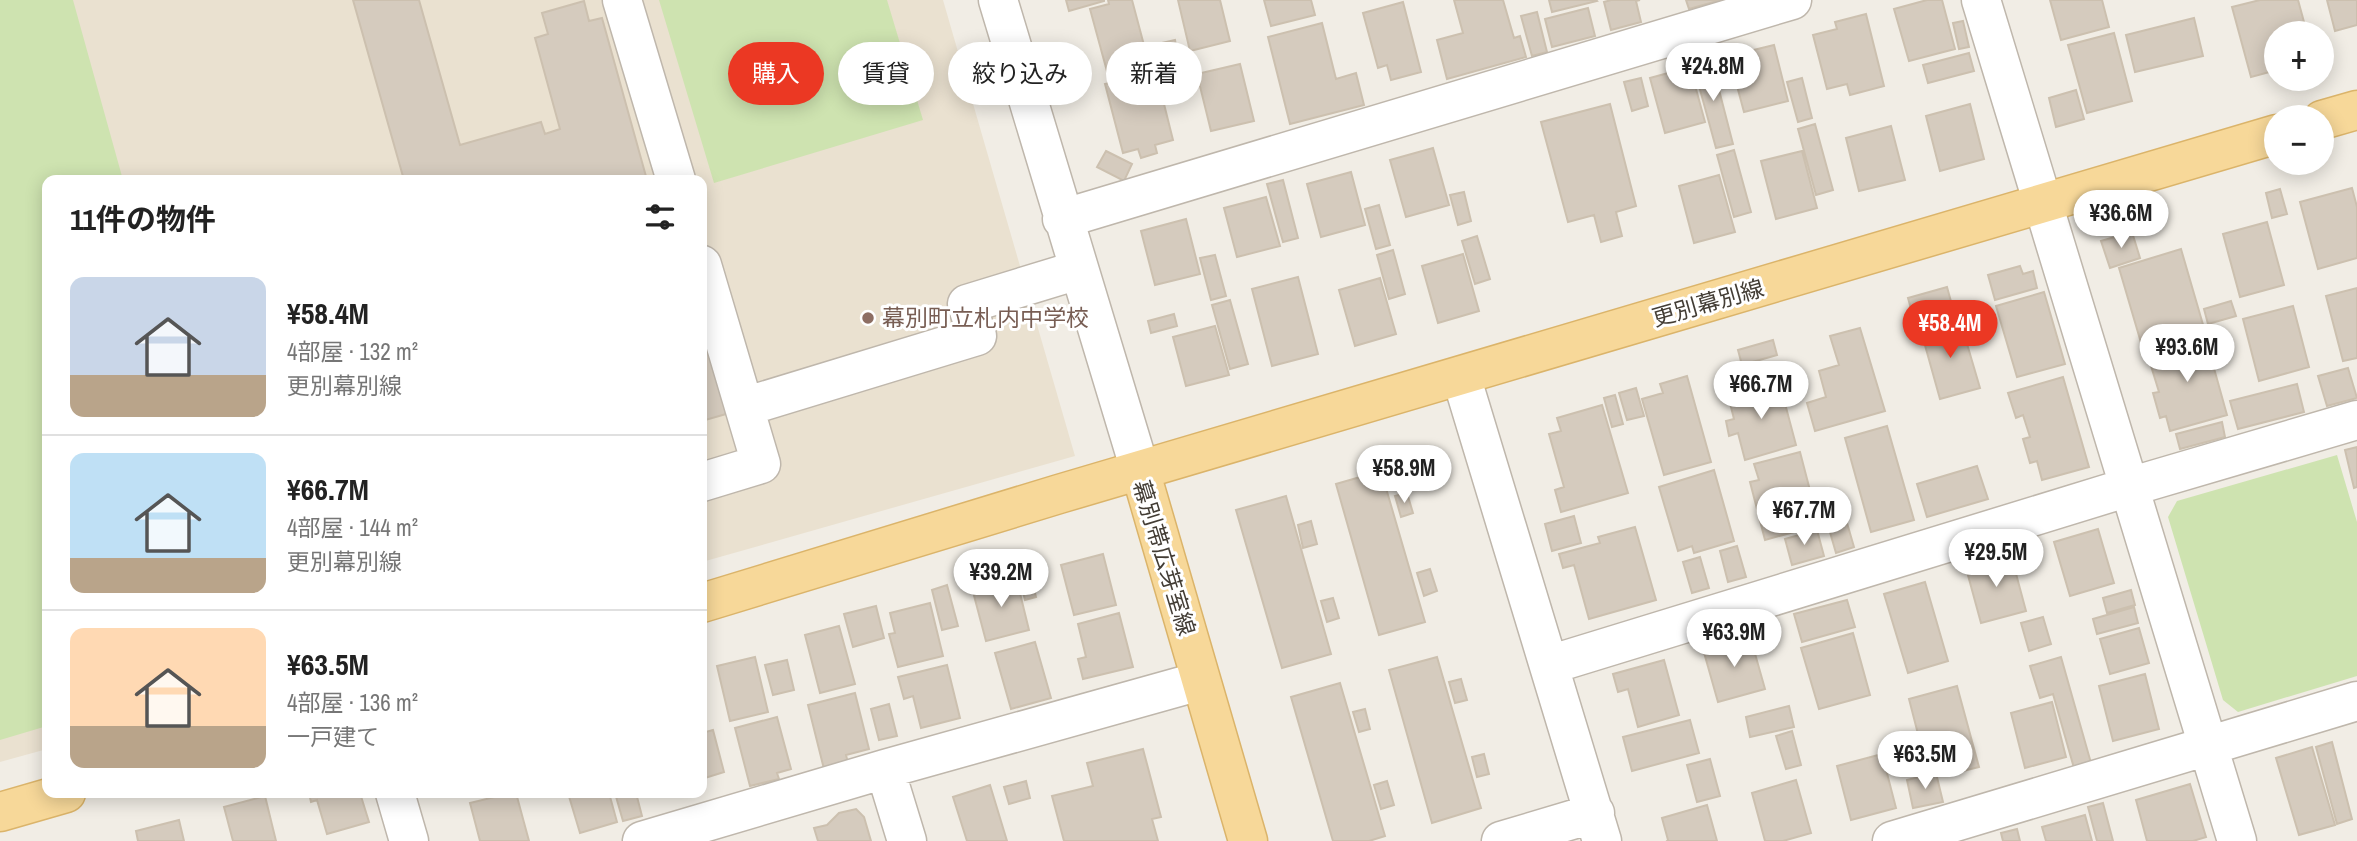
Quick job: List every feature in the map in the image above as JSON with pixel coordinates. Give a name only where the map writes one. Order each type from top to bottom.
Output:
[{"type":"main road","points":[[2334,117],[2357,110]]},
{"type":"main road","name":"更別幕別線","points":[[1140,470],[2264,138]]},
{"type":"main road","name":"幕別帯広芽室線","points":[[707,601],[1140,470],[1248,841]]},
{"type":"main road","points":[[0,812],[49,798]]},
{"type":"street","points":[[622,0],[674,175]]},
{"type":"street","points":[[998,0],[1140,470]]},
{"type":"street","points":[[1062,219],[1792,0]]},
{"type":"street","points":[[1982,0],[2236,841]]},
{"type":"street","points":[[744,407],[977,336],[967,304],[1078,270]]},
{"type":"street","points":[[707,282],[761,464],[707,480]]},
{"type":"street","points":[[1461,376],[1598,827],[1501,841]]},
{"type":"street","points":[[1549,665],[2357,420]]},
{"type":"street","points":[[648,840],[885,769],[1200,681]]},
{"type":"street","points":[[1892,841],[2357,701]]},
{"type":"street","points":[[885,769],[906,841]]},
{"type":"street","points":[[397,798],[410,841]]},
{"type":"shaded area","name":"幕別町立札内中学校","points":[[0,0],[943,0],[955,42],[948,42],[948,105],[973,105],[1075,456],[707,561],[707,175],[42,175],[42,750],[0,762]]},
{"type":"green space","points":[[0,0],[73,0],[122,175],[42,175],[42,727],[0,740]]},
{"type":"green space","points":[[659,0],[887,0],[900,42],[838,42],[838,105],[918,105],[923,120],[714,183]]},
{"type":"green space","points":[[2337,455],[2357,522],[2357,676],[2238,712],[2223,700],[2168,517],[2177,501]]},
{"type":"building","points":[[353,0],[419,0],[460,145],[541,122],[545,134],[560,129],[535,38],[548,34],[542,13],[584,1],[589,21],[602,18],[646,175],[403,175]]},
{"type":"building","points":[[1066,0],[1104,0],[1104,1],[1069,11]]},
{"type":"building","points":[[1108,0],[1132,0],[1143,42],[1106,42],[1106,68],[1090,9],[1109,4]]},
{"type":"building","points":[[1178,0],[1220,0],[1230,41],[1202,48],[1202,42],[1188,42]]},
{"type":"building","points":[[1264,0],[1311,0],[1315,15],[1271,26]]},
{"type":"building","points":[[1454,0],[1503,0],[1514,38],[1520,36],[1526,57],[1447,79],[1437,40],[1463,33]]},
{"type":"building","points":[[1549,0],[1596,0],[1597,1],[1552,12]]},
{"type":"building","points":[[1640,0],[1636,1],[1641,22],[1611,30],[1604,2]]},
{"type":"building","points":[[1686,0],[1721,0],[1689,9]]},
{"type":"building","points":[[1927,0],[1942,0],[1955,49],[1909,61],[1894,9]]},
{"type":"building","points":[[2050,0],[2102,0],[2109,27],[2061,40]]},
{"type":"building","points":[[2260,0],[2298,0],[2304,21],[2264,21],[2264,74],[2251,77],[2232,7]]},
{"type":"building","points":[[2327,0],[2357,0],[2357,25],[2335,31]]},
{"type":"building","points":[[1403,2],[1421,72],[1391,80],[1387,65],[1378,68],[1363,13]]},
{"type":"building","points":[[1588,8],[1595,36],[1552,47],[1545,19]]},
{"type":"building","points":[[1537,12],[1547,52],[1532,56],[1521,16]]},
{"type":"building","points":[[1866,14],[1884,86],[1850,95],[1847,84],[1827,89],[1813,35],[1837,29],[1835,22]]},
{"type":"building","points":[[2194,18],[2203,56],[2135,72],[2126,35]]},
{"type":"building","points":[[1963,21],[1969,47],[1959,49],[1953,23]]},
{"type":"building","points":[[1322,23],[1336,79],[1356,73],[1364,105],[1290,124],[1268,37]]},
{"type":"building","points":[[2114,33],[2132,101],[2087,113],[2068,45]]},
{"type":"building","points":[[1774,45],[1788,101],[1744,112],[1729,56]]},
{"type":"building","points":[[1969,53],[1974,71],[1928,83],[1923,65]]},
{"type":"building","points":[[1711,59],[1733,144],[1716,148],[1693,64]]},
{"type":"building","points":[[1240,64],[1254,121],[1211,131],[1202,94],[1202,73]]},
{"type":"building","points":[[1690,67],[1705,122],[1665,133],[1650,78]]},
{"type":"building","points":[[1641,78],[1648,106],[1632,111],[1624,82]]},
{"type":"building","points":[[1802,78],[1812,118],[1798,122],[1787,82]]},
{"type":"building","points":[[2076,90],[2084,119],[2056,127],[2049,98]]},
{"type":"building","points":[[1610,104],[1636,206],[1616,212],[1622,236],[1601,242],[1594,215],[1568,222],[1541,122]]},
{"type":"building","points":[[1970,104],[1984,159],[1940,171],[1926,116]]},
{"type":"building","points":[[1110,105],[1164,105],[1173,140],[1155,145],[1157,153],[1141,158],[1138,149],[1123,153]]},
{"type":"building","points":[[1815,124],[1833,190],[1816,195],[1798,129]]},
{"type":"building","points":[[1891,126],[1905,180],[1859,191],[1846,138]]},
{"type":"building","points":[[1433,148],[1449,205],[1406,217],[1390,160]]},
{"type":"building","points":[[1734,150],[1751,212],[1734,217],[1717,155]]},
{"type":"building","points":[[1106,151],[1132,164],[1124,181],[1097,167]]},
{"type":"building","points":[[1802,151],[1817,208],[1776,219],[1761,161]]},
{"type":"building","points":[[1351,172],[1365,225],[1321,237],[1307,184]]},
{"type":"building","points":[[1719,175],[1735,232],[1694,243],[1679,186]]},
{"type":"building","points":[[1283,180],[1298,238],[1283,242],[1267,184]]},
{"type":"building","points":[[2352,188],[2357,207],[2357,258],[2318,269],[2300,202]]},
{"type":"building","points":[[2280,189],[2287,214],[2272,218],[2266,193]]},
{"type":"building","points":[[1464,192],[1471,221],[1458,225],[1450,195]]},
{"type":"building","points":[[1266,197],[1280,246],[1237,257],[1224,208]]},
{"type":"building","points":[[1379,205],[1390,245],[1376,249],[1365,209]]},
{"type":"building","points":[[1186,219],[1200,274],[1155,285],[1141,231]]},
{"type":"building","points":[[2267,222],[2284,285],[2240,297],[2223,234]]},
{"type":"building","points":[[2132,232],[2140,258],[2110,268],[2101,241]]},
{"type":"building","points":[[1477,236],[1490,279],[1475,284],[1462,241]]},
{"type":"building","points":[[2181,249],[2204,328],[2142,346],[2119,268]]},
{"type":"building","points":[[1393,250],[1405,294],[1389,299],[1377,255]]},
{"type":"building","points":[[1463,254],[1479,311],[1438,323],[1422,266]]},
{"type":"building","points":[[1215,255],[1226,296],[1211,300],[1200,258]]},
{"type":"building","points":[[2020,266],[2023,274],[2033,271],[2037,288],[1995,300],[1988,275]]},
{"type":"building","points":[[1298,277],[1318,354],[1272,366],[1252,289]]},
{"type":"building","points":[[1380,278],[1396,334],[1355,346],[1339,290]]},
{"type":"building","points":[[1947,287],[1955,316],[1916,327],[1908,298]]},
{"type":"building","points":[[2357,288],[2357,358],[2343,361],[2326,296]]},
{"type":"building","points":[[2044,292],[2065,364],[2017,377],[1996,306]]},
{"type":"building","points":[[1230,300],[1248,364],[1230,369],[1212,305]]},
{"type":"building","points":[[2231,301],[2236,316],[2208,324],[2204,309]]},
{"type":"building","points":[[2293,306],[2309,367],[2259,381],[2243,319]]},
{"type":"building","points":[[1174,314],[1177,326],[1151,333],[1148,321]]},
{"type":"building","points":[[1960,320],[1980,388],[1940,399],[1921,331]]},
{"type":"building","points":[[1215,326],[1229,375],[1186,386],[1173,337]]},
{"type":"building","points":[[1860,328],[1885,411],[1815,431],[1807,403],[1826,397],[1819,371],[1839,365],[1830,336]]},
{"type":"building","points":[[2205,336],[2227,415],[2170,431],[2166,416],[2160,418],[2153,393],[2159,392],[2147,353]]},
{"type":"building","points":[[707,338],[733,412],[707,420]]},
{"type":"building","points":[[1773,340],[1777,355],[1742,365],[1738,350]]},
{"type":"building","points":[[2348,368],[2357,398],[2327,406],[2318,376]]},
{"type":"building","points":[[1687,376],[1711,462],[1664,475],[1642,399],[1663,393],[1660,384]]},
{"type":"building","points":[[2063,377],[2089,467],[2042,480],[2037,461],[2030,463],[2023,439],[2030,437],[2023,415],[2016,418],[2008,393]]},
{"type":"building","points":[[1779,381],[1796,445],[1745,460],[1738,433],[1729,436],[1726,421],[1734,419],[1728,395]]},
{"type":"building","points":[[2297,384],[2304,412],[2238,429],[2230,401]]},
{"type":"building","points":[[1636,388],[1644,416],[1627,420],[1619,393]]},
{"type":"building","points":[[1615,395],[1623,424],[1612,427],[1604,398]]},
{"type":"building","points":[[1602,405],[1628,493],[1561,512],[1555,490],[1564,487],[1549,434],[1561,431],[1557,418]]},
{"type":"building","points":[[2222,422],[2225,437],[2180,449],[2176,434]]},
{"type":"building","points":[[1887,426],[1914,520],[1871,532],[1845,438]]},
{"type":"building","points":[[2357,447],[2357,487],[2354,488],[2345,450]]},
{"type":"building","points":[[1800,452],[1819,525],[1765,540],[1750,482],[1759,480],[1754,464]]},
{"type":"building","points":[[1977,466],[1988,499],[1927,517],[1917,484]]},
{"type":"building","points":[[1714,470],[1734,541],[1694,553],[1692,546],[1678,551],[1659,487]]},
{"type":"building","points":[[1381,471],[1425,622],[1379,635],[1336,484]]},
{"type":"building","points":[[1407,493],[1413,513],[1401,517],[1395,496]]},
{"type":"building","points":[[1286,496],[1331,654],[1282,668],[1236,510]]},
{"type":"building","points":[[1574,516],[1581,543],[1552,551],[1545,524]]},
{"type":"building","points":[[1845,516],[1854,547],[1836,553],[1827,522]]},
{"type":"building","points":[[1311,521],[1317,544],[1303,548],[1298,525]]},
{"type":"building","points":[[1635,527],[1656,600],[1589,619],[1574,565],[1563,568],[1559,554],[1600,543],[1598,537]]},
{"type":"building","points":[[2098,529],[2114,583],[2070,596],[2054,542]]},
{"type":"building","points":[[1817,530],[1824,556],[1792,565],[1785,539]]},
{"type":"building","points":[[1737,546],[1746,577],[1728,582],[1720,551]]},
{"type":"building","points":[[1103,554],[1116,605],[1074,615],[1061,565]]},
{"type":"building","points":[[2011,555],[2026,611],[1981,623],[1966,568]]},
{"type":"building","points":[[1700,557],[1709,588],[1692,593],[1683,562]]},
{"type":"building","points":[[1029,569],[1036,597],[1025,600],[1018,572]]},
{"type":"building","points":[[1430,569],[1437,591],[1424,596],[1417,573]]},
{"type":"building","points":[[1016,577],[1029,630],[986,641],[972,588]]},
{"type":"building","points":[[1925,582],[1948,661],[1908,673],[1884,594]]},
{"type":"building","points":[[947,585],[958,626],[942,630],[932,590]]},
{"type":"building","points":[[2131,590],[2135,605],[2107,613],[2103,598]]},
{"type":"building","points":[[1333,598],[1339,618],[1327,622],[1321,601]]},
{"type":"building","points":[[1847,600],[1855,627],[1802,642],[1794,614]]},
{"type":"building","points":[[930,603],[943,656],[898,667],[889,634],[895,633],[890,613]]},
{"type":"building","points":[[876,606],[884,638],[853,647],[844,614]]},
{"type":"building","points":[[2134,607],[2138,623],[2097,634],[2093,619]]},
{"type":"building","points":[[1119,613],[1133,667],[1083,679],[1078,659],[1086,657],[1078,624]]},
{"type":"building","points":[[2043,617],[2051,644],[2029,651],[2021,623]]},
{"type":"building","points":[[839,626],[855,684],[820,693],[805,635]]},
{"type":"building","points":[[2139,628],[2149,663],[2110,674],[2100,639]]},
{"type":"building","points":[[1853,633],[1870,695],[1819,709],[1801,648]]},
{"type":"building","points":[[1750,636],[1765,689],[1718,702],[1703,649]]},
{"type":"building","points":[[1035,642],[1051,698],[1011,709],[995,653]]},
{"type":"building","points":[[755,657],[768,712],[730,721],[717,666]]},
{"type":"building","points":[[1437,657],[1481,808],[1432,823],[1389,670]]},
{"type":"building","points":[[2061,657],[2091,763],[2074,768],[2053,694],[2040,698],[2030,666]]},
{"type":"building","points":[[787,660],[794,690],[773,695],[765,665]]},
{"type":"building","points":[[1664,660],[1679,715],[1638,727],[1628,689],[1618,692],[1613,674]]},
{"type":"building","points":[[947,665],[960,718],[921,728],[913,696],[904,699],[898,677]]},
{"type":"building","points":[[2145,674],[2159,729],[2113,741],[2099,686]]},
{"type":"building","points":[[1461,679],[1467,700],[1455,703],[1449,682]]},
{"type":"building","points":[[1340,683],[1385,836],[1369,841],[1333,841],[1291,697]]},
{"type":"building","points":[[1957,686],[1979,767],[1963,771],[1960,760],[1927,769],[1909,699]]},
{"type":"building","points":[[855,693],[869,749],[846,755],[848,763],[824,769],[808,705]]},
{"type":"building","points":[[2052,702],[2066,757],[2025,768],[2011,713]]},
{"type":"building","points":[[889,704],[897,736],[879,740],[871,709]]},
{"type":"building","points":[[1789,706],[1794,727],[1750,737],[1746,717]]},
{"type":"building","points":[[1365,709],[1370,729],[1359,732],[1353,712]]},
{"type":"building","points":[[777,717],[791,769],[777,773],[779,779],[750,786],[735,728]]},
{"type":"building","points":[[1690,720],[1699,753],[1632,771],[1623,737]]},
{"type":"building","points":[[713,730],[724,772],[707,777],[707,732]]},
{"type":"building","points":[[1792,731],[1801,765],[1786,769],[1776,736]]},
{"type":"building","points":[[2332,742],[2352,819],[2337,824],[2316,747]]},
{"type":"building","points":[[2312,747],[2335,825],[2299,835],[2276,758]]},
{"type":"building","points":[[1143,749],[1161,817],[1152,819],[1158,841],[1064,841],[1052,796],[1093,786],[1087,763]]},
{"type":"building","points":[[1484,754],[1489,774],[1477,777],[1472,757]]},
{"type":"building","points":[[1882,754],[1896,808],[1851,820],[1837,766]]},
{"type":"building","points":[[1710,759],[1720,796],[1697,802],[1687,765]]},
{"type":"building","points":[[1936,773],[1943,802],[1913,808],[1907,780]]},
{"type":"building","points":[[1796,780],[1811,833],[1783,841],[1765,841],[1752,793]]},
{"type":"building","points":[[1026,781],[1030,798],[1009,804],[1004,787]]},
{"type":"building","points":[[1387,781],[1394,805],[1381,809],[1374,785]]},
{"type":"building","points":[[2190,784],[2206,837],[2193,841],[2147,841],[2136,800]]},
{"type":"building","points":[[990,785],[1007,841],[967,841],[953,797]]},
{"type":"building","points":[[265,798],[276,841],[233,841],[224,807]]},
{"type":"building","points":[[310,798],[362,798],[369,822],[327,834],[317,800],[311,802]]},
{"type":"building","points":[[490,798],[517,798],[529,841],[480,841],[470,803]]},
{"type":"building","points":[[570,798],[610,798],[617,822],[580,833]]},
{"type":"building","points":[[616,798],[637,798],[642,816],[623,821]]},
{"type":"building","points":[[2103,803],[2113,841],[2097,841],[2088,807]]},
{"type":"building","points":[[1707,805],[1717,841],[1667,841],[1662,818]]},
{"type":"building","points":[[856,809],[864,817],[871,841],[818,841],[814,828],[827,825],[839,813]]},
{"type":"building","points":[[2085,815],[2092,841],[2046,841],[2042,827]]},
{"type":"building","points":[[179,820],[184,841],[138,841],[136,831]]},
{"type":"building","points":[[2017,829],[2020,841],[2003,841],[2001,833]]},
{"type":"place","name":"幕別町立札内中学校","points":[[868,318]]}]
